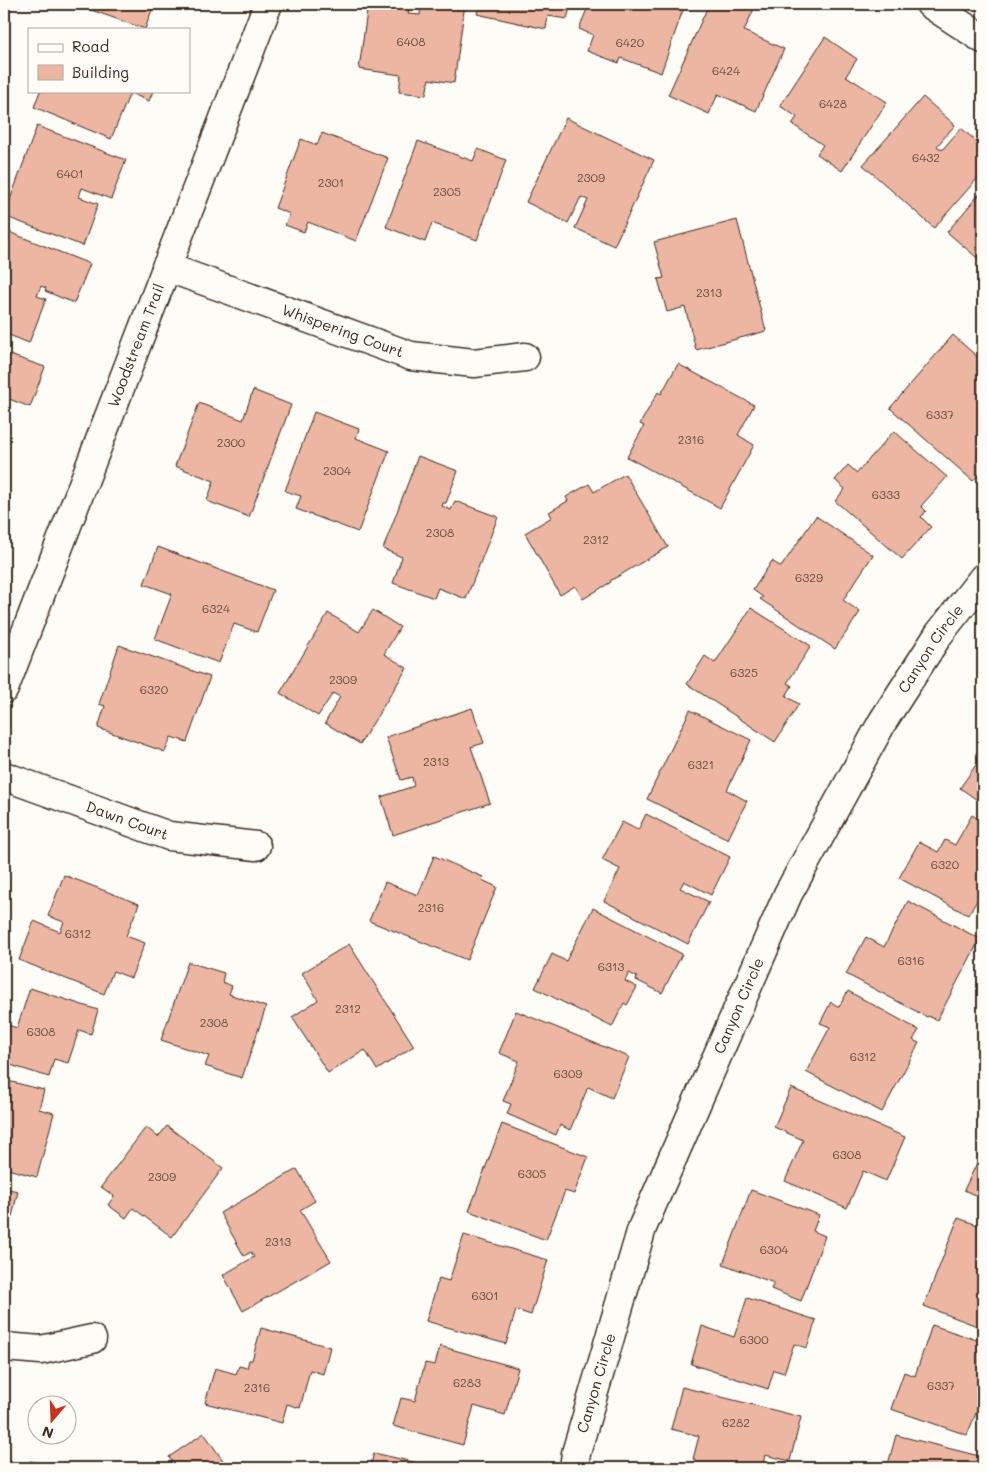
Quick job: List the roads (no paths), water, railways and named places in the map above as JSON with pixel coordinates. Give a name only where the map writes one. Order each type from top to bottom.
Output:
[{"type":"street","name":"Woodstream Trail","points":[[4,689],[268,4]]},
{"type":"street","points":[[930,4],[983,39]]},
{"type":"street","name":"Whispering Court","points":[[166,267],[411,356],[474,364],[525,357]]},
{"type":"street","name":"Canyon Circle","points":[[574,1468],[576,1454],[642,1228],[788,894],[883,721],[939,634],[983,578]]},
{"type":"street","name":"Dawn Court","points":[[4,776],[169,836],[256,846]]},
{"type":"street","points":[[4,1347],[41,1350],[92,1338]]}]
